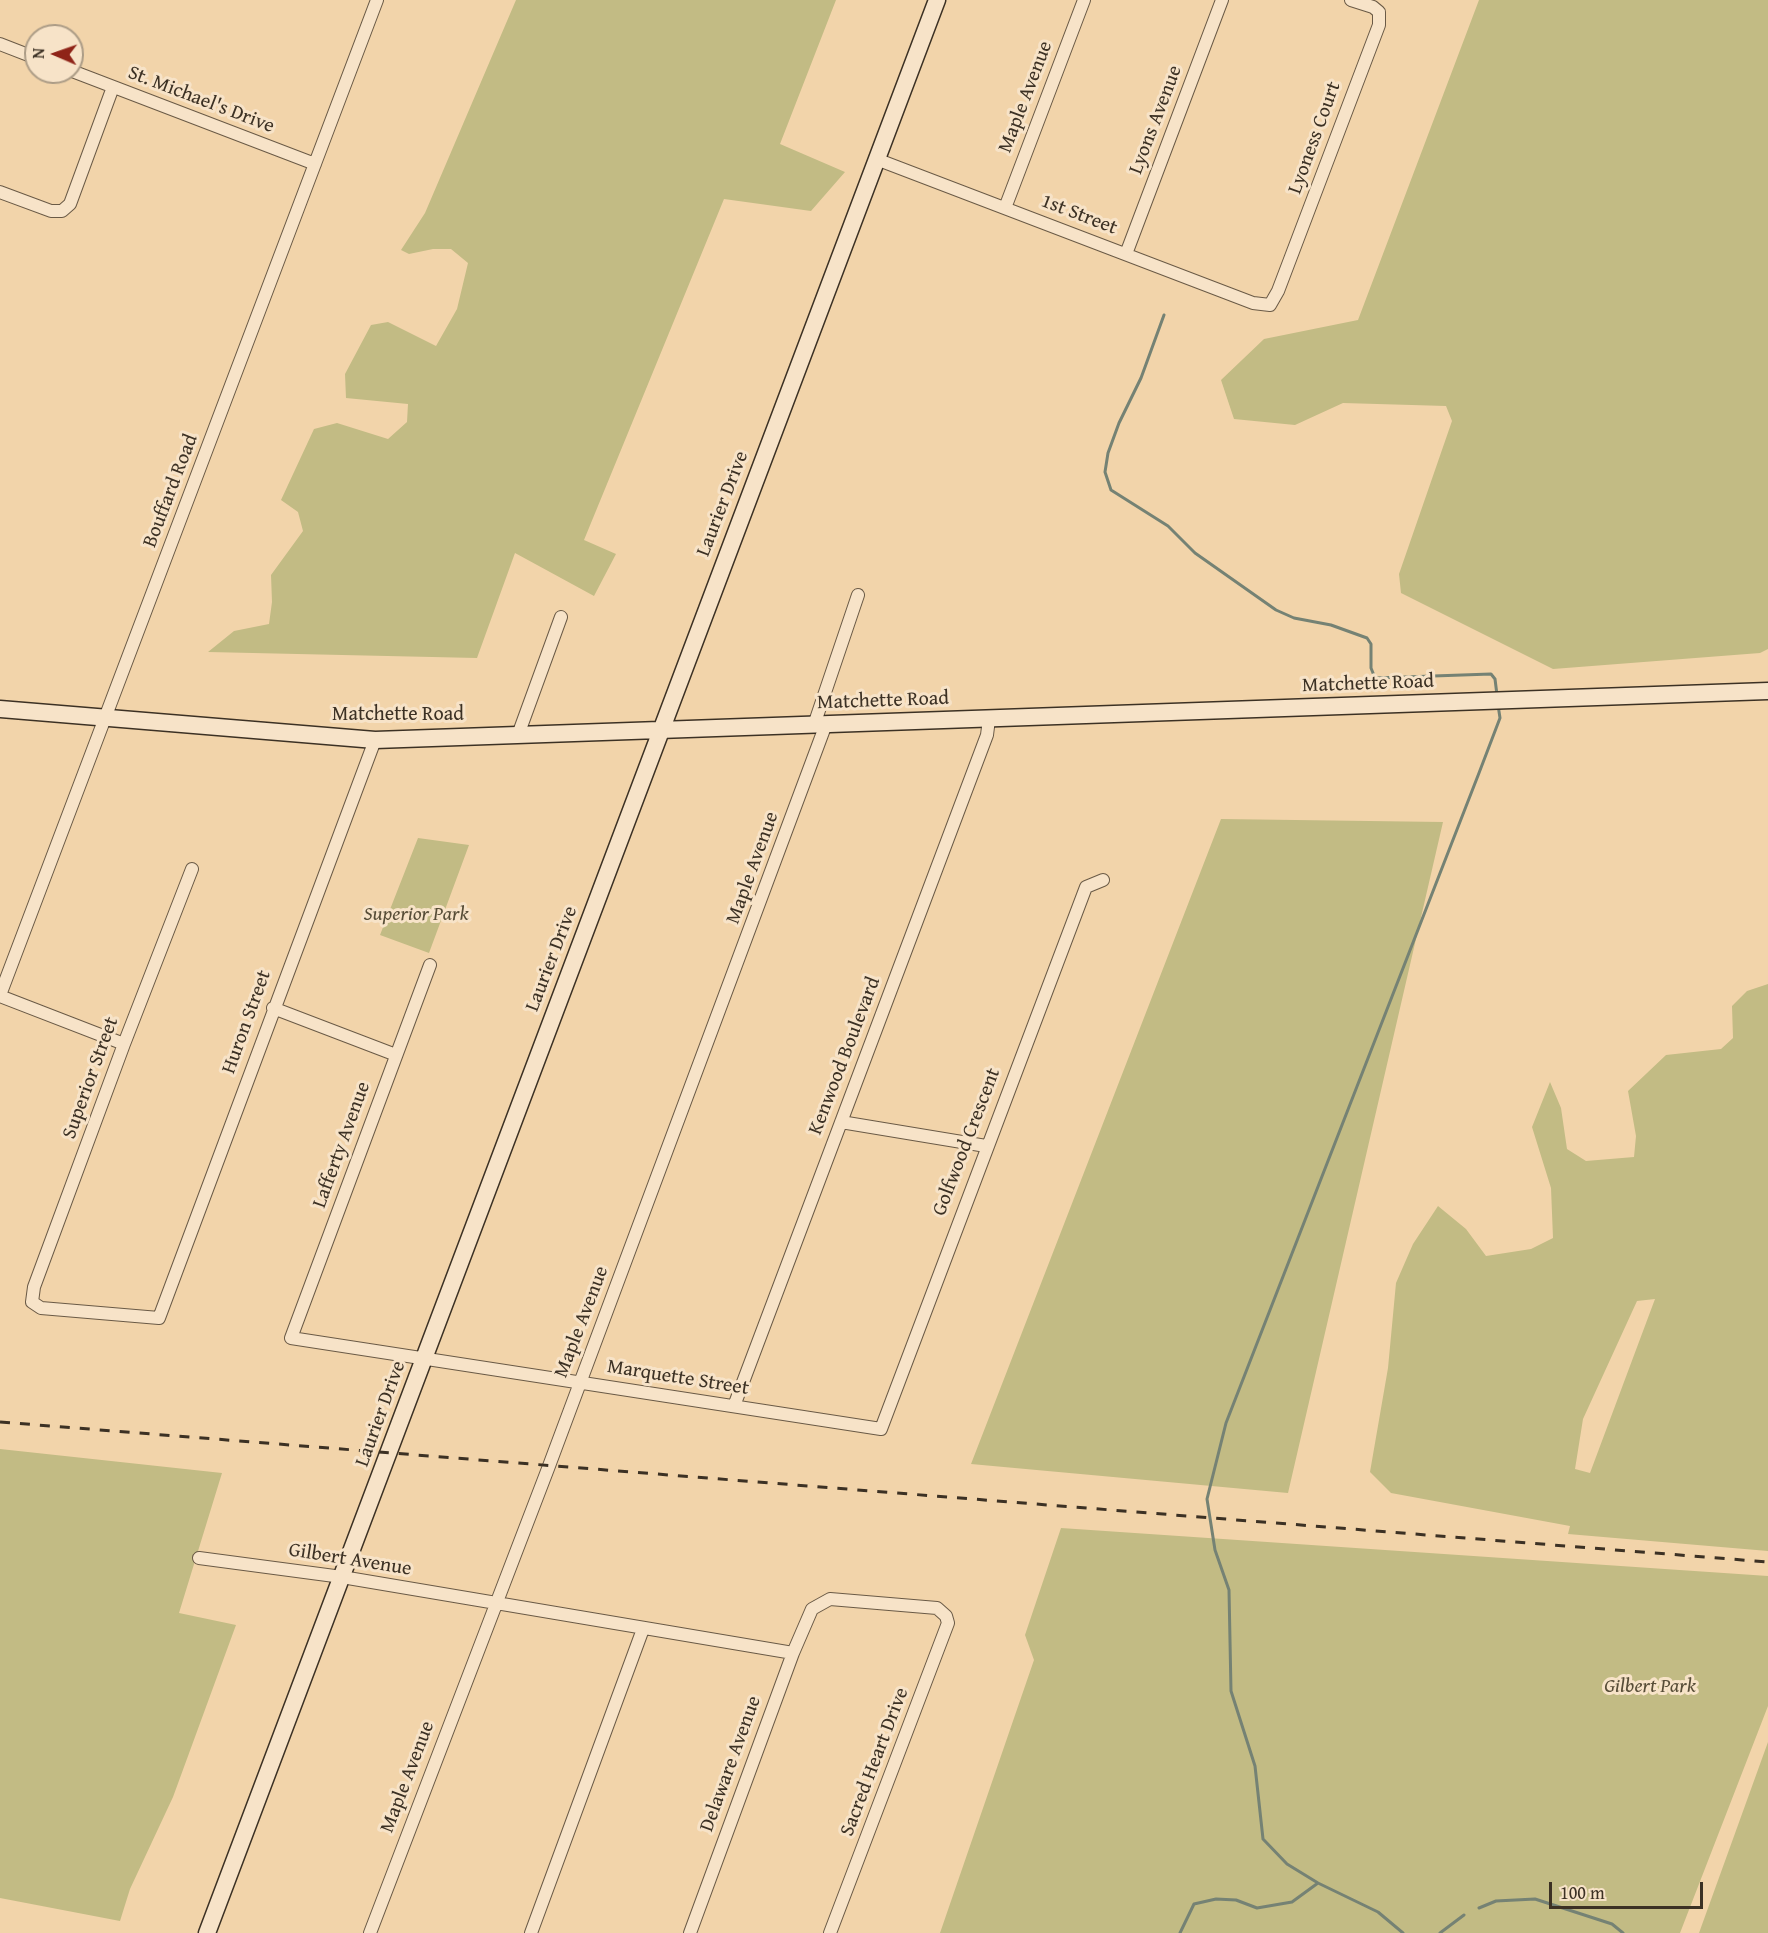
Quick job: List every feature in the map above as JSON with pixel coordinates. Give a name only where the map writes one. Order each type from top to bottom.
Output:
[{"type":"street","name":"Bouffard Road","points":[[0,996],[377,0]]},
{"type":"street","name":"Laurier Drive","points":[[207,1933],[937,0]]},
{"type":"street","name":"Maple Avenue","points":[[1005,208],[1084,0]]},
{"type":"street","name":"Lyons Avenue","points":[[1126,254],[1222,0]]},
{"type":"street","name":"Lyoness Court","points":[[1270,305],[1278,291],[1378,25],[1379,12],[1351,0]]},
{"type":"street","points":[[0,44],[24,53]]},
{"type":"street","name":"St. Michael's Drive","points":[[84,76],[315,164]]},
{"type":"street","points":[[0,192],[51,211],[62,211],[70,204],[113,87]]},
{"type":"street","name":"1st Street","points":[[876,159],[1253,303],[1270,305]]},
{"type":"street","name":"Maple Avenue","points":[[370,1933],[580,1382],[820,724],[858,595]]},
{"type":"street","points":[[518,735],[561,616]]},
{"type":"street","name":"Matchette Road","points":[[0,709],[375,740],[661,728],[989,719],[1768,691]]},
{"type":"street","name":"Kenwood Boulevard","points":[[734,1406],[982,746],[989,727],[989,719]]},
{"type":"street","name":"Huron Street","points":[[32,1302],[41,1308],[159,1318],[375,740]]},
{"type":"street","name":"Superior Street","points":[[32,1302],[34,1287],[192,869]]},
{"type":"street","name":"Golfwood Crescent","points":[[881,1429],[986,1146],[1086,887],[1103,880]]},
{"type":"street","name":"Lafferty Avenue","points":[[291,1338],[430,965]]},
{"type":"street","points":[[0,996],[124,1044]]},
{"type":"street","points":[[273,1008],[396,1055]]},
{"type":"street","points":[[841,1122],[986,1146]]},
{"type":"street","name":"Marquette Street","points":[[291,1338],[881,1429]]},
{"type":"street","name":"Gilbert Avenue","points":[[199,1558],[342,1576],[495,1604],[793,1653]]},
{"type":"street","name":"Sacred Heart Drive","points":[[812,1609],[830,1599],[937,1608],[946,1616],[948,1623],[830,1933]]},
{"type":"street","name":"Delaware Avenue","points":[[690,1933],[793,1653],[812,1609]]},
{"type":"street","points":[[531,1933],[643,1629]]},
{"type":"green space","points":[[516,0],[836,0],[780,144],[845,172],[811,211],[724,199],[584,540],[616,554],[594,596],[515,553],[477,658],[208,652],[234,631],[269,624],[272,602],[271,575],[303,531],[298,512],[281,500],[314,429],[337,423],[388,439],[407,422],[408,404],[346,398],[345,374],[371,325],[388,322],[436,346],[457,309],[468,263],[451,249],[433,249],[409,254],[401,250],[425,213]]},
{"type":"green space","points":[[1479,0],[1768,0],[1768,649],[1760,653],[1553,669],[1401,593],[1399,574],[1452,421],[1446,406],[1343,403],[1295,425],[1234,419],[1221,380],[1264,339],[1358,320]]},
{"type":"green space","points":[[1221,819],[1443,822],[1288,1493],[971,1464]]},
{"type":"green space","name":"Superior Park","points":[[418,838],[469,845],[429,953],[380,935]]},
{"type":"green space","points":[[1768,984],[1768,1551],[1568,1534],[1570,1526],[1391,1493],[1370,1472],[1388,1368],[1396,1283],[1413,1244],[1438,1206],[1466,1229],[1486,1256],[1531,1249],[1553,1238],[1551,1188],[1532,1127],[1550,1082],[1561,1108],[1567,1149],[1586,1161],[1634,1157],[1636,1136],[1628,1091],[1666,1055],[1721,1049],[1733,1038],[1732,1006],[1747,991]],"holes":[[[1655,1299],[1590,1473],[1575,1469],[1583,1419],[1637,1301]]]},
{"type":"green space","points":[[0,1449],[222,1473],[179,1613],[236,1625],[173,1797],[130,1889],[120,1921],[0,1898]]},
{"type":"green space","name":"Gilbert Park","points":[[1061,1528],[1768,1576],[1768,1706],[1680,1933],[940,1933],[1034,1660],[1025,1635]]},
{"type":"green space","points":[[1768,1742],[1768,1933],[1699,1933]]},
{"type":"waterway","points":[[1164,315],[1141,378],[1119,423],[1108,453],[1105,472],[1111,490],[1168,526],[1195,553],[1276,610],[1294,618],[1331,625],[1367,638],[1371,644],[1371,668],[1375,678],[1491,674],[1495,679],[1497,695]]},
{"type":"waterway","points":[[1403,1933],[1378,1912],[1318,1883],[1287,1864],[1263,1839],[1255,1766],[1231,1691],[1229,1590],[1215,1550],[1207,1499],[1226,1423],[1500,718],[1498,705]]},
{"type":"waterway","points":[[1180,1933],[1194,1904],[1216,1899],[1236,1900],[1257,1908],[1292,1902],[1318,1883]]},
{"type":"waterway","points":[[1479,1908],[1496,1901],[1535,1899],[1612,1924],[1623,1933]]},
{"type":"waterway","points":[[1440,1933],[1464,1915]]},
{"type":"railway","points":[[0,1422],[1768,1562]]}]
